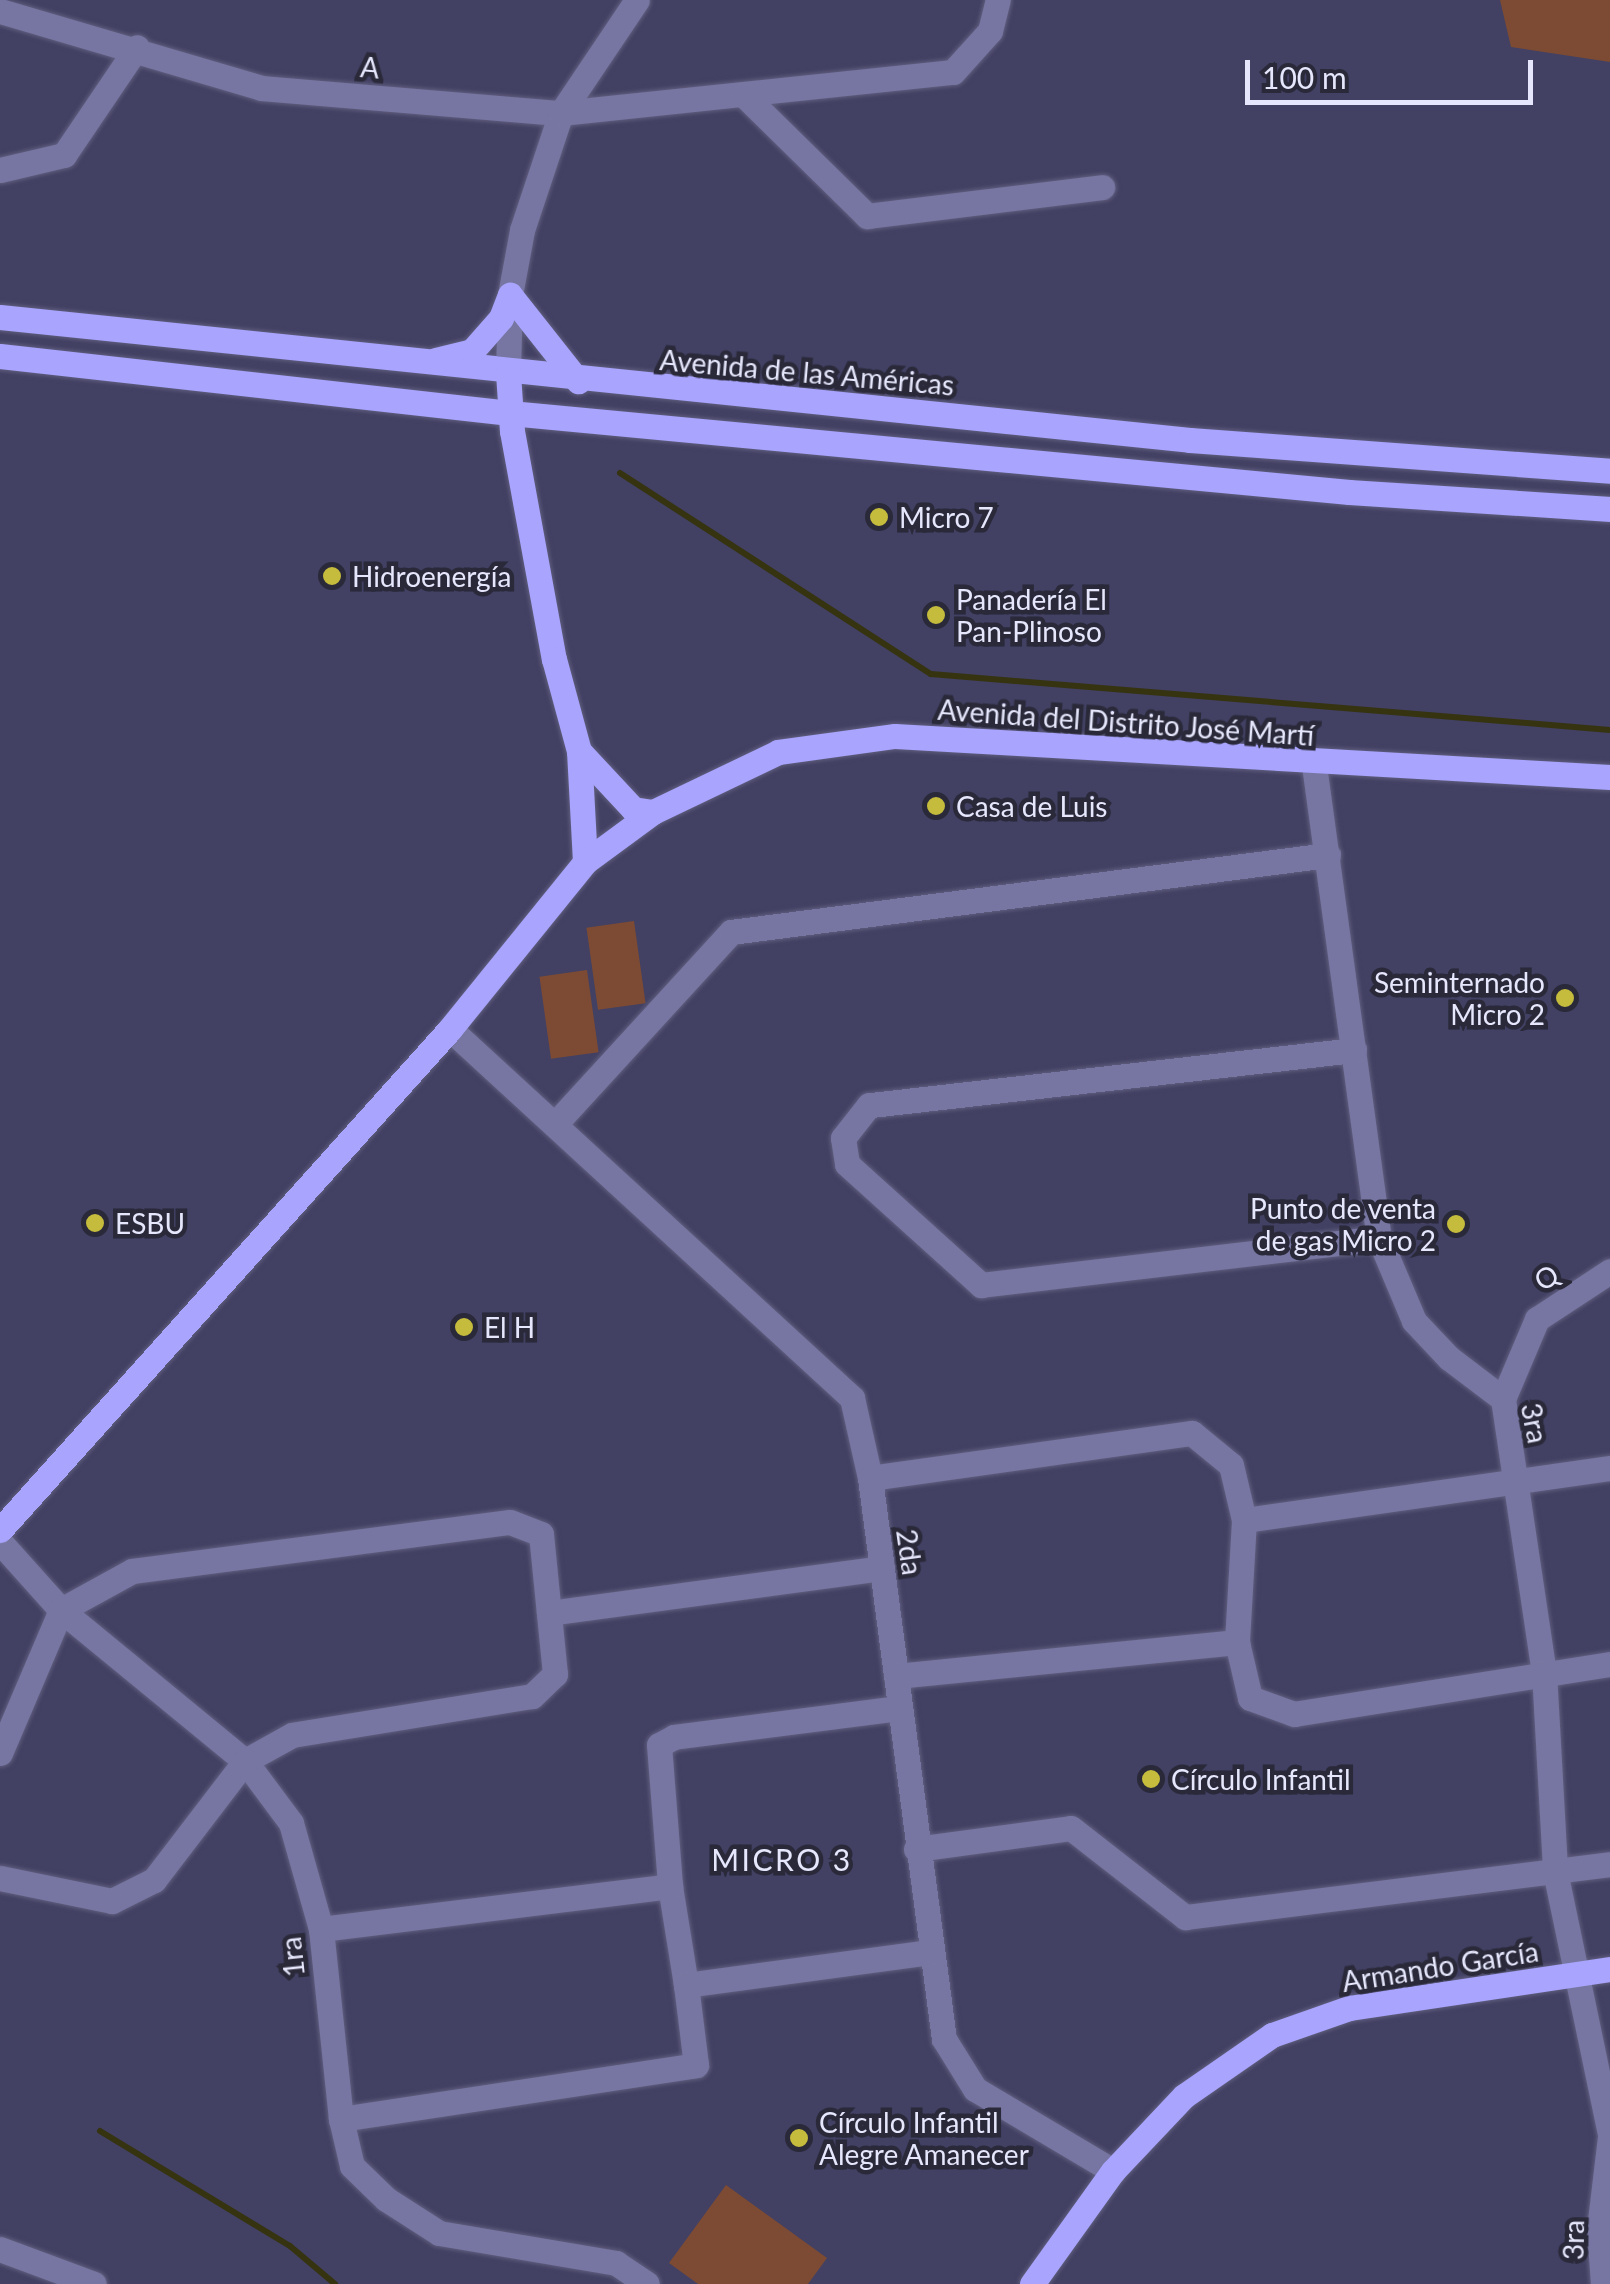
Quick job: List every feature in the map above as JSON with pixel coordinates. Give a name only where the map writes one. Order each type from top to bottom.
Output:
[{"type":"main road","points":[[419,364],[472,351],[501,318],[510,295]]},
{"type":"main road","points":[[510,295],[578,382]]},
{"type":"main road","name":"Avenida de las Américas","points":[[0,317],[578,382],[1190,440],[1610,471]]},
{"type":"main road","points":[[0,356],[510,412],[1348,492],[1610,509]]},
{"type":"main road","points":[[508,373],[510,412],[554,659],[579,751],[585,862]]},
{"type":"main road","name":"Avenida del Distrito José Martí","points":[[0,1530],[450,1028],[585,862],[654,812],[778,752],[894,736],[1314,765],[1610,777]]},
{"type":"main road","points":[[579,751],[633,809],[654,812]]},
{"type":"main road","name":"Armando García","points":[[1032,2284],[1113,2171],[1184,2096],[1272,2035],[1349,2008],[1610,1969]]},
{"type":"street","points":[[508,373],[510,295],[522,230],[561,113],[637,0]]},
{"type":"street","name":"A","points":[[0,11],[137,47],[261,88],[561,113],[953,72],[990,31],[998,0]]},
{"type":"street","points":[[0,170],[64,156],[137,47]]},
{"type":"street","points":[[744,95],[867,216],[1102,187]]},
{"type":"street","name":"3ra","points":[[1314,765],[1380,1238],[1414,1321],[1449,1358],[1503,1398],[1544,1672],[1555,1871],[1610,2136],[1609,2184],[1598,2229],[1603,2284]]},
{"type":"street","points":[[556,1122],[731,932],[1328,855]]},
{"type":"street","name":"2da","points":[[450,1028],[852,1398],[870,1478],[928,1952],[944,2039],[975,2089],[1113,2171]]},
{"type":"street","points":[[1354,1050],[868,1105],[843,1138],[848,1164],[981,1285],[1380,1238]]},
{"type":"street","name":"Q","points":[[1503,1398],[1537,1318],[1610,1271]]},
{"type":"street","points":[[870,1478],[1192,1432],[1232,1465],[1244,1520],[1237,1642],[1250,1698],[1294,1714],[1610,1664]]},
{"type":"street","points":[[1244,1520],[1610,1468]]},
{"type":"street","points":[[0,1753],[8,1706],[61,1610],[132,1571],[510,1522],[541,1534],[555,1674],[532,1696],[292,1735],[245,1761],[154,1880],[112,1901],[0,1878]]},
{"type":"street","name":"1ra","points":[[0,1542],[61,1610],[245,1761],[291,1823],[321,1930],[341,2120],[352,2166],[386,2198],[440,2233],[616,2263],[646,2284]]},
{"type":"street","points":[[549,1613],[882,1568]]},
{"type":"street","points":[[896,1676],[1237,1642]]},
{"type":"street","points":[[341,2120],[696,2064],[670,1886],[659,1745],[674,1737],[898,1708]]},
{"type":"street","points":[[916,1849],[1071,1828],[1184,1917],[1610,1864]]},
{"type":"street","points":[[321,1930],[670,1886]]},
{"type":"street","points":[[686,1985],[928,1952]]},
{"type":"street","points":[[0,2249],[94,2284]]},
{"type":"shaded area","points":[[1500,0],[1610,0],[1610,62],[1511,47]]},
{"type":"shaded area","points":[[634,921],[646,1003],[598,1010],[586,928]]},
{"type":"shaded area","points":[[587,970],[599,1052],[551,1059],[539,977]]},
{"type":"shaded area","points":[[726,2185],[827,2258],[808,2284],[698,2284],[669,2263]]},
{"type":"waterway","points":[[620,473],[931,674],[1610,730]]},
{"type":"waterway","points":[[100,2131],[290,2246],[335,2284]]},
{"type":"place","name":"Micro 7","points":[[879,517]]},
{"type":"place","name":"Hidroenergía","points":[[332,576]]},
{"type":"place","name":"Panadería El Pan-Plinoso","points":[[936,615]]},
{"type":"place","name":"Casa de Luis","points":[[936,806]]},
{"type":"place","name":"Seminternado Micro 2","points":[[1565,998]]},
{"type":"place","name":"ESBU","points":[[95,1223]]},
{"type":"place","name":"Punto de venta de gas Micro 2","points":[[1456,1224]]},
{"type":"place","name":"El H","points":[[464,1327]]},
{"type":"place","name":"Círculo Infantil","points":[[1151,1779]]},
{"type":"place","name":"Círculo Infantil Alegre Amanecer","points":[[799,2138]]},
{"type":"district","name":"MICRO 3","points":[[782,1859]]}]
